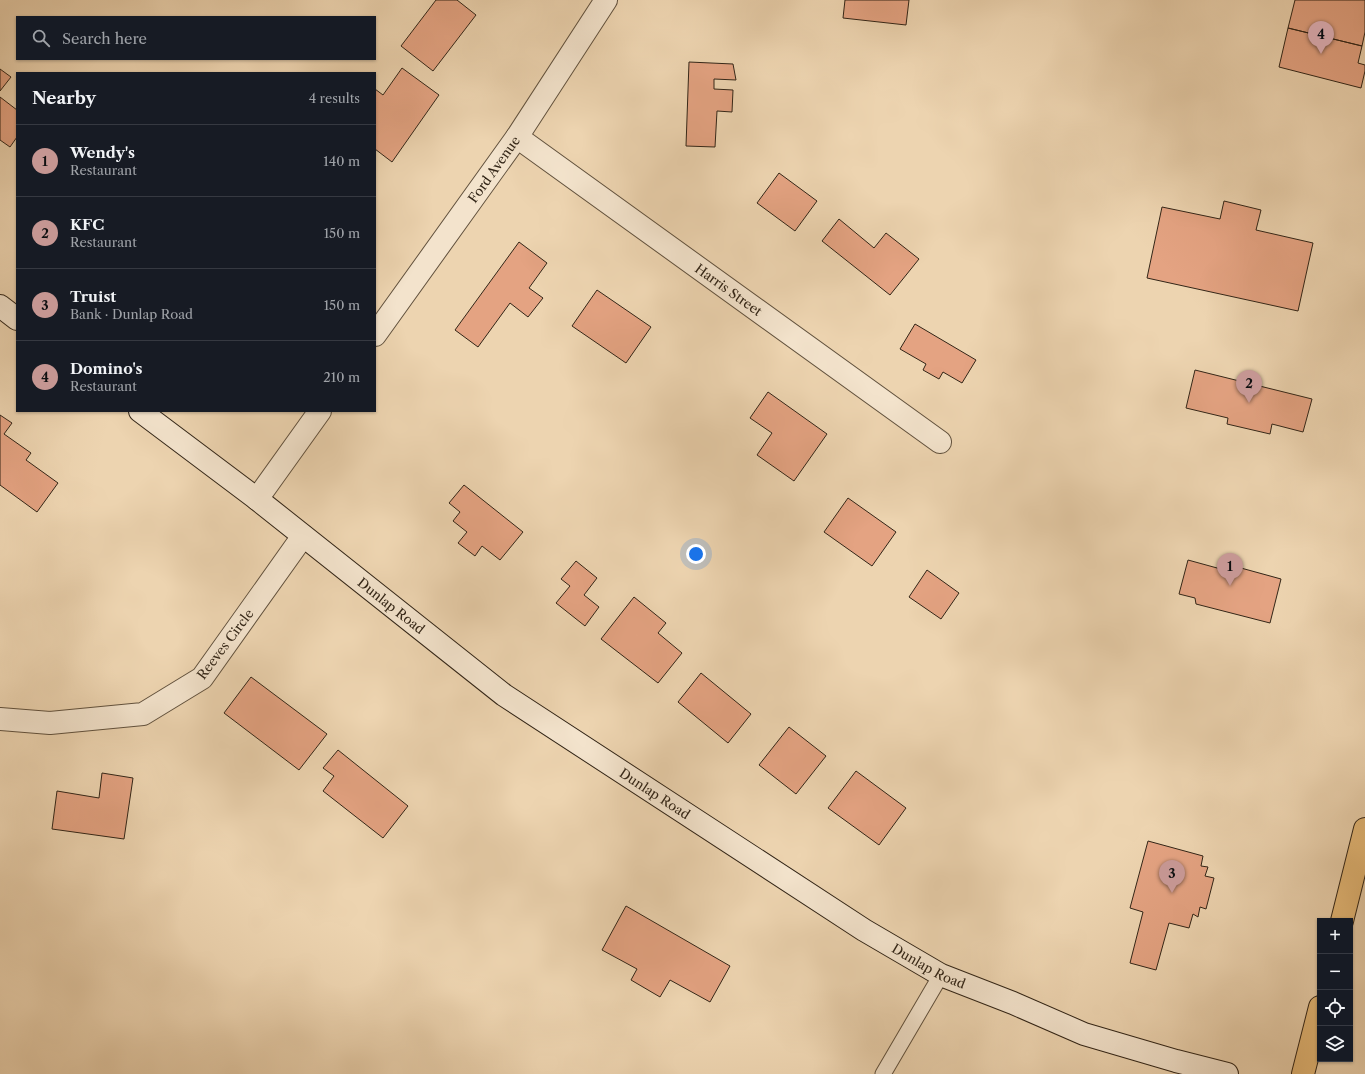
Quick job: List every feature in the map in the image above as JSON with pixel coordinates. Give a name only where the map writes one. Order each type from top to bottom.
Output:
[{"type":"main road","points":[[1343,918],[1365,829]]},
{"type":"main road","points":[[1303,1074],[1317,1019]]},
{"type":"street","name":"Ford Avenue","points":[[376,334],[517,137],[606,0]]},
{"type":"street","name":"Harris Street","points":[[517,137],[940,442]]},
{"type":"street","points":[[0,306],[16,318]]},
{"type":"street","name":"Dunlap Road","points":[[141,412],[257,499],[504,695],[864,930],[941,975],[1014,1003],[1084,1034],[1227,1074]]},
{"type":"street","points":[[257,499],[319,412]]},
{"type":"street","name":"Reeves Circle","points":[[0,719],[50,723],[144,714],[202,678],[303,536]]},
{"type":"lane","points":[[883,1074],[941,975]]},
{"type":"building","points":[[436,0],[457,0],[476,15],[433,71],[401,46]]},
{"type":"building","points":[[845,0],[909,0],[906,25],[843,18]]},
{"type":"building","points":[[1295,0],[1365,0],[1365,32],[1362,46],[1288,28]]},
{"type":"building","points":[[1288,28],[1362,46],[1358,63],[1365,65],[1365,71],[1361,88],[1279,67]]},
{"type":"building","points":[[689,62],[733,64],[736,80],[714,79],[714,89],[733,90],[732,112],[717,111],[715,147],[686,146]]},
{"type":"building","points":[[402,68],[439,95],[392,162],[376,150],[376,90],[383,95]]},
{"type":"building","points":[[0,69],[11,77],[0,91]]},
{"type":"building","points":[[0,97],[16,109],[16,138],[10,147],[0,140]]},
{"type":"building","points":[[779,173],[817,201],[795,231],[757,203]]},
{"type":"building","points":[[1224,201],[1261,210],[1256,230],[1313,243],[1298,311],[1147,278],[1162,207],[1220,219]]},
{"type":"building","points":[[839,219],[874,248],[886,233],[919,259],[890,295],[822,241]]},
{"type":"building","points":[[519,242],[547,263],[529,288],[543,298],[528,317],[510,303],[478,347],[455,330]]},
{"type":"building","points":[[597,290],[651,327],[626,363],[572,326]]},
{"type":"building","points":[[915,324],[976,360],[962,383],[943,372],[939,379],[923,370],[926,364],[900,349]]},
{"type":"building","points":[[1195,370],[1312,399],[1303,432],[1272,424],[1270,434],[1227,424],[1228,418],[1186,408]]},
{"type":"building","points":[[768,392],[827,434],[794,481],[757,455],[772,433],[750,418]]},
{"type":"building","points":[[0,415],[12,423],[4,434],[31,453],[26,460],[58,483],[37,512],[0,485]]},
{"type":"building","points":[[464,485],[523,532],[500,560],[482,546],[475,556],[458,543],[467,532],[453,521],[460,512],[449,503]]},
{"type":"building","points":[[848,498],[896,532],[872,566],[824,532]]},
{"type":"building","points":[[1188,560],[1228,571],[1230,565],[1281,579],[1270,623],[1196,604],[1195,598],[1179,594]]},
{"type":"building","points":[[576,561],[597,578],[584,595],[599,607],[585,626],[556,603],[570,586],[561,579]]},
{"type":"building","points":[[927,570],[959,593],[941,619],[909,597]]},
{"type":"building","points":[[634,597],[666,623],[658,633],[682,653],[658,683],[601,639]]},
{"type":"building","points":[[701,673],[751,714],[728,743],[678,702]]},
{"type":"building","points":[[251,677],[327,734],[299,770],[224,713]]},
{"type":"building","points":[[789,727],[826,756],[796,794],[759,765]]},
{"type":"building","points":[[338,750],[408,806],[383,838],[323,791],[334,776],[323,768]]},
{"type":"building","points":[[856,771],[906,808],[879,845],[828,808]]},
{"type":"building","points":[[102,773],[133,778],[124,839],[52,829],[57,791],[99,798]]},
{"type":"building","points":[[1148,841],[1203,856],[1201,866],[1208,867],[1205,876],[1214,878],[1206,909],[1200,907],[1198,917],[1193,914],[1189,928],[1169,923],[1156,970],[1130,963],[1143,912],[1130,908]]},
{"type":"building","points":[[626,906],[730,966],[710,1002],[670,980],[660,997],[631,980],[637,969],[602,950]]},
{"type":"place","name":"Domino's","points":[[1321,54]]},
{"type":"place","name":"KFC","points":[[1249,403]]},
{"type":"place","name":"Wendy's","points":[[1230,586]]},
{"type":"place","name":"Truist","points":[[1172,893]]}]
